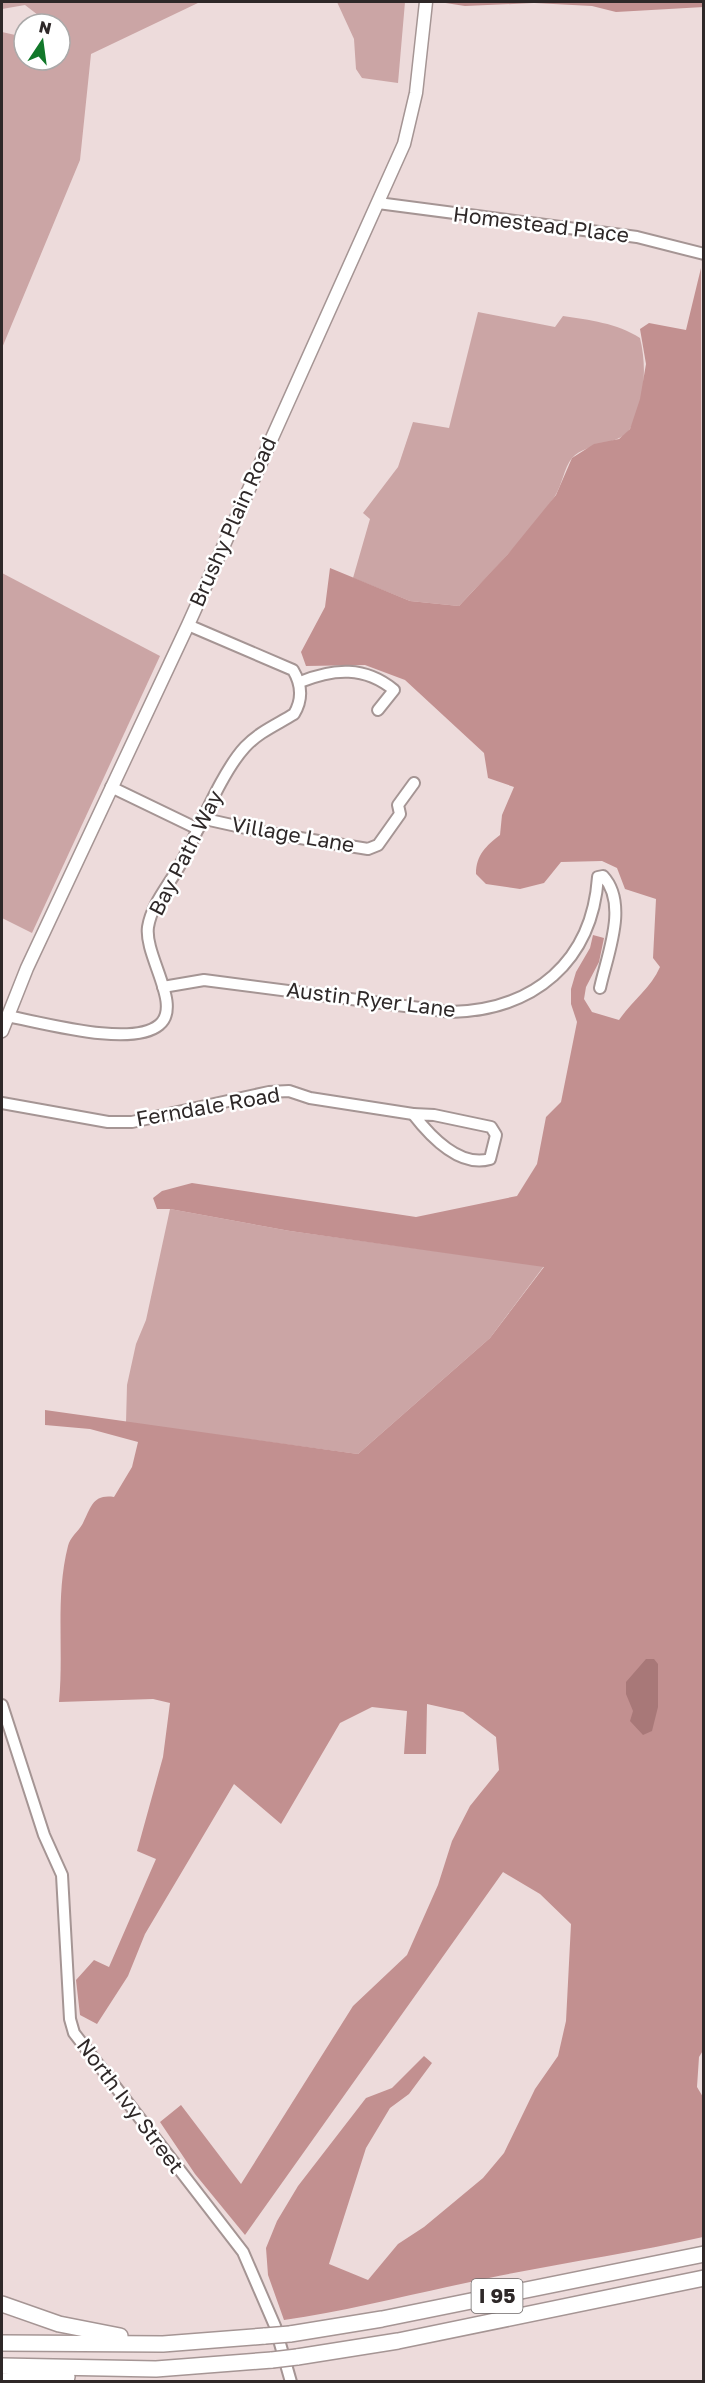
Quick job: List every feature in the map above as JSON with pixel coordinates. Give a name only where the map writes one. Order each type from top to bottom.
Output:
[{"type":"highway","name":"I 95","points":[[2,2343],[163,2344],[290,2334],[382,2319],[704,2254]]},
{"type":"highway","name":"I 95","points":[[2,2366],[156,2369],[297,2357],[398,2341],[704,2278]]},
{"type":"highway","points":[[2,2304],[59,2324],[105,2335],[144,2338],[259,2337]]},
{"type":"highway","points":[[2,2381],[156,2369]]},
{"type":"main road","name":"Brushy Plain Road","points":[[2,1031],[111,787],[188,625],[404,144],[412,111],[426,2]]},
{"type":"street","name":"Homestead Place","points":[[378,203],[637,237],[704,254]]},
{"type":"street","points":[[188,625],[277,661],[293,670],[300,682],[333,672],[350,671],[380,678],[394,690],[378,710]]},
{"type":"street","name":"Bay Path Way","points":[[7,1016],[99,1032],[141,1033],[160,1024],[166,1014],[168,1002],[147,942],[148,925],[153,909],[205,819],[226,775],[243,749],[265,729],[294,714],[301,697],[300,682]]},
{"type":"street","name":"Village Lane","points":[[205,819],[263,832],[368,849],[378,845],[400,814],[399,805],[414,783]]},
{"type":"street","points":[[111,787],[198,829]]},
{"type":"street","name":"Austin Ryer Lane","points":[[164,987],[204,980],[451,1012],[479,1011],[498,1007],[530,995],[552,977],[573,952],[591,920],[598,877],[603,876],[609,882],[616,908],[600,988]]},
{"type":"street","name":"Ferndale Road","points":[[2,1103],[108,1122],[132,1122],[269,1092],[289,1091],[310,1098],[434,1115],[490,1127],[496,1135],[490,1159],[483,1161],[448,1151],[426,1131],[414,1114]]},
{"type":"street","name":"North Ivy Street","points":[[2,1705],[44,1835],[62,1875],[70,2019],[75,2034],[243,2252],[275,2326],[291,2382]]},
{"type":"shaded area","points":[[2,2],[200,2],[91,54],[80,160],[2,348],[2,32],[12,34],[12,72],[72,72],[72,12],[34,12],[25,5],[2,9]]},
{"type":"shaded area","points":[[337,2],[405,2],[398,83],[362,78],[356,69],[354,39]]},
{"type":"shaded area","points":[[439,2],[703,2],[704,7],[616,12],[592,6],[534,3],[465,6]]},
{"type":"shaded area","points":[[701,268],[704,2049],[699,2057],[697,2087],[703,2097],[703,2237],[284,2320],[268,2275],[266,2248],[277,2221],[298,2186],[366,2098],[392,2088],[424,2056],[432,2063],[409,2094],[390,2108],[366,2148],[329,2264],[368,2280],[398,2244],[424,2227],[483,2178],[504,2153],[535,2089],[558,2056],[566,2021],[571,1924],[540,1894],[503,1872],[245,2235],[195,2174],[160,2122],[181,2105],[241,2184],[353,2006],[407,1955],[438,1885],[452,1841],[470,1806],[499,1770],[496,1737],[463,1712],[427,1704],[426,1754],[404,1754],[407,1711],[372,1707],[340,1723],[281,1824],[234,1784],[145,1934],[128,1976],[97,2024],[80,2015],[76,1980],[94,1960],[109,1967],[156,1859],[137,1851],[163,1757],[170,1703],[153,1699],[59,1702],[62,1585],[68,1546],[94,1503],[101,1498],[114,1497],[132,1467],[138,1442],[90,1429],[45,1425],[45,1410],[358,1454],[490,1338],[544,1267],[290,1231],[170,1209],[157,1209],[153,1198],[162,1191],[192,1183],[416,1217],[517,1196],[537,1164],[546,1117],[561,1102],[577,1022],[571,1004],[571,989],[576,972],[590,948],[593,935],[604,938],[599,962],[586,987],[584,999],[592,1012],[619,1020],[656,975],[660,967],[653,958],[656,899],[625,889],[617,868],[602,861],[561,862],[544,883],[520,889],[486,884],[476,874],[476,867],[486,847],[500,835],[502,815],[514,787],[488,778],[484,753],[405,680],[365,665],[306,666],[301,652],[325,607],[330,568],[410,601],[459,606],[508,554],[556,495],[572,458],[594,444],[619,439],[630,429],[640,399],[646,364],[640,329],[649,323],[686,330]]},
{"type":"shaded area","points":[[478,312],[555,327],[563,316],[603,323],[631,333],[640,338],[644,360],[642,394],[636,416],[627,433],[613,441],[587,449],[572,458],[555,496],[544,511],[509,553],[459,606],[410,601],[353,578],[370,519],[363,513],[398,467],[413,422],[449,428]]},
{"type":"shaded area","points":[[2,573],[160,656],[32,933],[2,918]]},
{"type":"shaded area","points":[[170,1209],[290,1231],[544,1266],[490,1338],[358,1454],[126,1423],[127,1385],[136,1344],[146,1320]]},
{"type":"shaded area","points":[[646,1659],[654,1659],[658,1664],[658,1707],[652,1731],[643,1735],[630,1721],[633,1711],[626,1694],[626,1682]]}]
